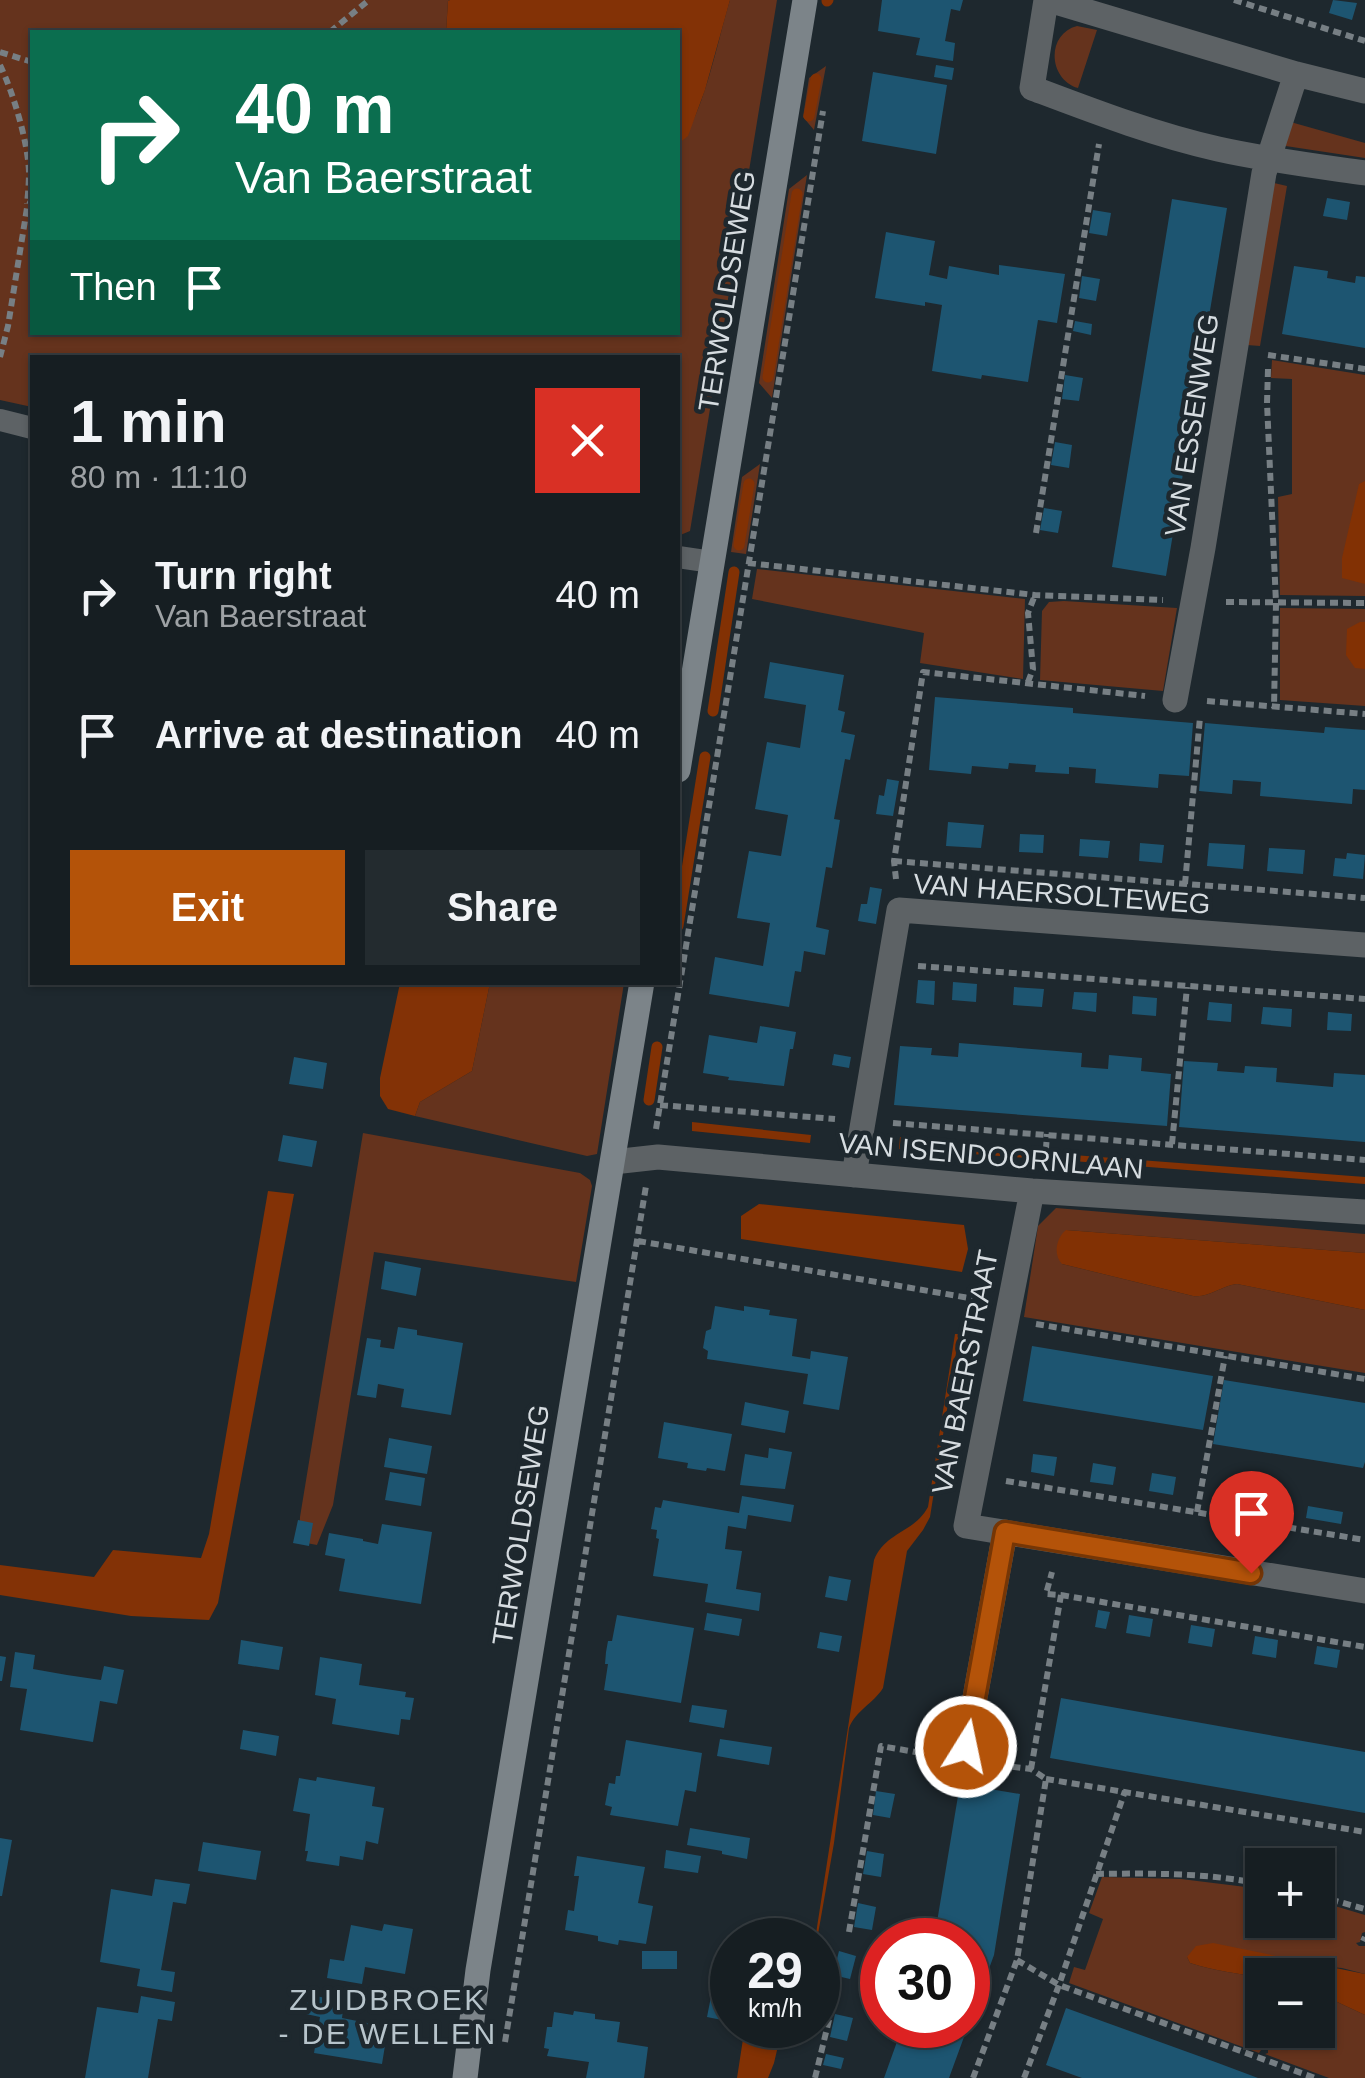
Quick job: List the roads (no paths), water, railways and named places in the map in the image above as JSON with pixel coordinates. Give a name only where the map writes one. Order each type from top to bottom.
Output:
[{"type":"street","name":"TERWOLDSEWEG","points":[[680,758],[805,0]]},
{"type":"street","points":[[1365,92],[1048,0],[1032,88],[1104,115],[1214,148],[1268,160],[1365,173]]},
{"type":"street","name":"VAN ESSENWEG","points":[[1175,700],[1253,234],[1268,160],[1296,74]]},
{"type":"street","name":"VAN HAERSOLTEWEG","points":[[854,1175],[899,910],[1365,945]]},
{"type":"street","name":"TERWOLDSEWEG","points":[[466,2078],[481,1951],[642,985]]},
{"type":"street","name":"VAN ISENDOORNLAAN","points":[[612,1162],[650,1158],[1032,1191],[1365,1212]]},
{"type":"street","name":"VAN BAERSTRAAT","points":[[1032,1191],[966,1526],[1365,1591]]},
{"type":"street","points":[[965,1756],[1005,1532]]},
{"type":"lane","points":[[0,420],[30,428]]},
{"type":"lane","points":[[680,557],[712,562]]},
{"type":"waterway","points":[[809,116],[816,79]]},
{"type":"waterway","points":[[768,377],[797,194]]},
{"type":"waterway","points":[[739,545],[749,484]]},
{"type":"waterway","points":[[713,711],[734,572]]},
{"type":"waterway","points":[[680,913],[705,757]]},
{"type":"waterway","points":[[649,1100],[657,1047]]},
{"type":"district","name":"ZUIDBROEK - DE WELLEN","points":[[388,2016]]}]
